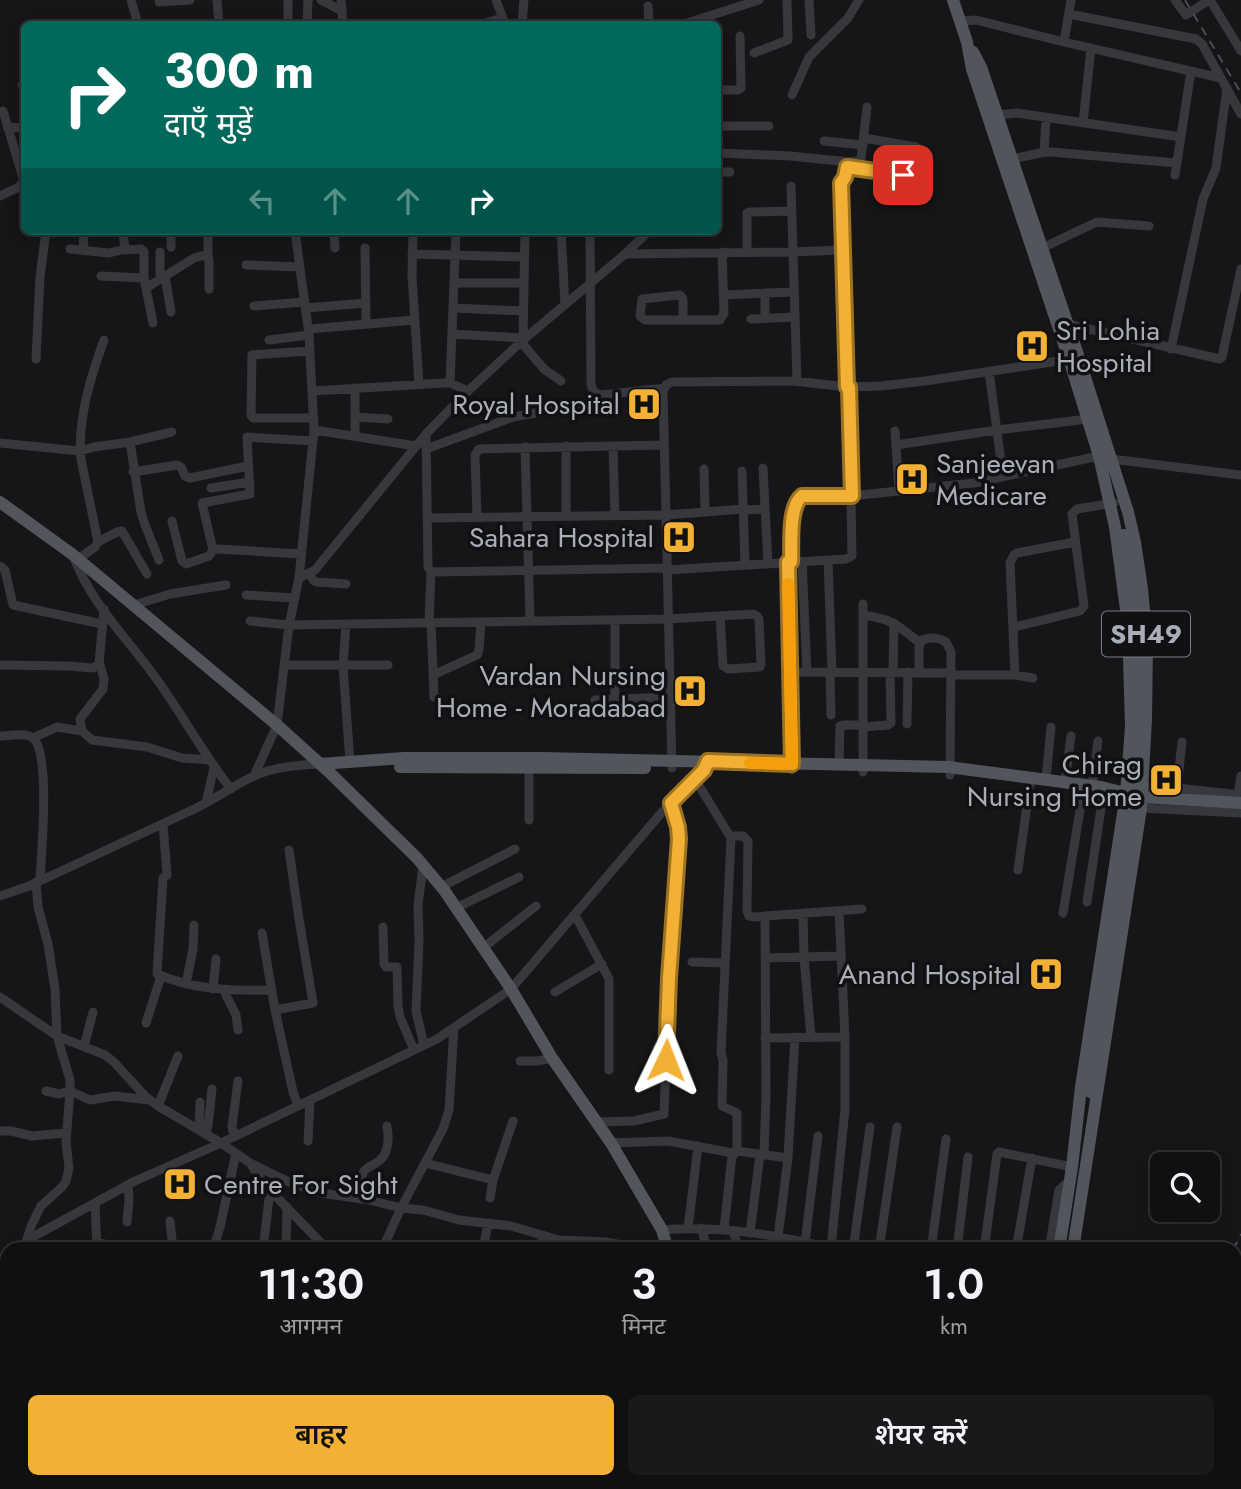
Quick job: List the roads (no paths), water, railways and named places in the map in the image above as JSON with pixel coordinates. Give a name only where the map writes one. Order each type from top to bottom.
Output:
[{"type":"main road","name":"SH49","points":[[954,0],[972,69],[1074,359],[1105,457],[1128,625],[1131,726],[1060,1242]]},
{"type":"main road","name":"SH49","points":[[967,43],[981,67],[1067,324],[1088,419],[1126,507],[1135,542],[1147,642],[1142,797],[1074,1242]]},
{"type":"main road","points":[[0,502],[75,556],[277,725],[424,866],[511,989],[552,1058],[611,1143],[662,1230],[666,1242]]},
{"type":"main road","name":"SH49","points":[[1084,1135],[1131,813],[1138,742],[1135,627],[1123,531],[1126,507]]},
{"type":"main road","points":[[1111,510],[1123,531]]},
{"type":"main road","points":[[324,768],[350,762],[404,758],[529,763]]},
{"type":"main road","points":[[324,768],[529,763],[672,764],[702,770],[839,765],[863,769]]},
{"type":"main road","points":[[792,767],[950,771],[984,777],[1046,779],[1065,782],[1103,795],[1122,794]]},
{"type":"main road","points":[[1014,778],[1030,784],[1142,797],[1240,798]]},
{"type":"main road","points":[[1074,1145],[1084,1135],[1088,1149]]},
{"type":"street","points":[[131,0],[137,21]]},
{"type":"street","points":[[159,2],[190,0]]},
{"type":"street","points":[[216,0],[219,21]]},
{"type":"street","points":[[288,0],[288,21]]},
{"type":"street","points":[[307,21],[308,0]]},
{"type":"street","points":[[321,0],[342,11]]},
{"type":"street","points":[[341,0],[343,21]]},
{"type":"street","points":[[496,0],[503,21]]},
{"type":"street","points":[[522,21],[524,0]]},
{"type":"street","points":[[694,21],[759,0]]},
{"type":"street","points":[[754,53],[788,40],[787,0]]},
{"type":"street","points":[[809,0],[811,35]]},
{"type":"street","points":[[792,95],[809,57],[848,18],[859,0]]},
{"type":"street","points":[[1064,42],[1071,0]]},
{"type":"street","points":[[1175,0],[1186,15],[1210,0],[1241,51]]},
{"type":"street","points":[[648,6],[649,21]]},
{"type":"street","points":[[716,21],[719,13]]},
{"type":"street","points":[[1069,14],[1192,38],[1202,44],[1241,114]]},
{"type":"street","points":[[960,21],[976,20],[1221,78]]},
{"type":"street","points":[[721,90],[741,88],[740,36]]},
{"type":"street","points":[[1083,123],[1091,48]]},
{"type":"street","points":[[1175,175],[1191,71]]},
{"type":"street","points":[[1171,349],[1203,199],[1216,168],[1227,88]]},
{"type":"street","points":[[848,164],[860,160],[867,107]]},
{"type":"street","points":[[3,111],[21,171]]},
{"type":"street","points":[[997,115],[1017,113],[1181,137]]},
{"type":"street","points":[[1044,152],[1046,118]]},
{"type":"street","points":[[721,126],[769,126]]},
{"type":"street","points":[[7,127],[21,128]]},
{"type":"street","points":[[824,141],[863,141],[916,147]]},
{"type":"street","points":[[1012,159],[1044,152],[1177,163]]},
{"type":"street","points":[[721,153],[790,156],[903,175]]},
{"type":"street","points":[[432,572],[667,569],[850,558],[853,554],[852,496],[841,183],[848,164]]},
{"type":"street","points":[[721,172],[730,173]]},
{"type":"street","points":[[0,196],[21,185]]},
{"type":"street","points":[[791,186],[797,382]]},
{"type":"street","points":[[747,252],[747,213],[792,211]]},
{"type":"street","points":[[1042,248],[1097,222],[1149,226]]},
{"type":"street","points":[[36,359],[40,277],[45,235]]},
{"type":"street","points":[[83,251],[84,235]]},
{"type":"street","points":[[123,235],[125,249]]},
{"type":"street","points":[[170,235],[172,247]]},
{"type":"street","points":[[208,235],[209,289]]},
{"type":"street","points":[[254,776],[277,725],[289,625],[295,598],[304,576],[302,554],[314,418],[309,332],[296,235]]},
{"type":"street","points":[[334,235],[335,248]]},
{"type":"street","points":[[413,235],[412,275],[419,384]]},
{"type":"street","points":[[450,383],[456,235]]},
{"type":"street","points":[[525,235],[522,340],[544,369],[561,380]]},
{"type":"street","points":[[561,235],[565,305]]},
{"type":"street","points":[[590,235],[591,385],[596,394]]},
{"type":"street","points":[[635,235],[636,242]]},
{"type":"street","points":[[304,576],[314,570],[421,448],[426,434],[468,391],[522,340],[644,235]]},
{"type":"street","points":[[365,248],[366,324]]},
{"type":"street","points":[[70,249],[108,253],[125,249],[143,250],[145,283],[153,323]]},
{"type":"street","points":[[625,254],[842,250]]},
{"type":"street","points":[[160,252],[162,278],[171,312]]},
{"type":"street","points":[[683,320],[683,299],[680,295],[642,299],[642,318],[683,320],[720,320],[724,313],[722,252]]},
{"type":"street","points":[[412,254],[524,257]]},
{"type":"street","points":[[101,276],[145,283],[162,278],[198,256],[208,257]]},
{"type":"street","points":[[246,265],[300,267]]},
{"type":"street","points":[[1067,324],[1217,360],[1222,357],[1241,269]]},
{"type":"street","points":[[454,282],[524,283]]},
{"type":"street","points":[[723,295],[794,292]]},
{"type":"street","points":[[765,293],[765,318]]},
{"type":"street","points":[[254,306],[366,303]]},
{"type":"street","points":[[453,308],[523,311]]},
{"type":"street","points":[[751,318],[795,317]]},
{"type":"street","points":[[269,341],[309,332],[415,320]]},
{"type":"street","points":[[452,334],[522,340]]},
{"type":"street","points":[[98,542],[80,452],[80,437],[89,383],[104,340]]},
{"type":"street","points":[[310,351],[252,355],[251,415],[253,418],[314,418]]},
{"type":"street","points":[[672,764],[663,390],[672,382],[797,382],[848,387],[881,386],[1074,359]]},
{"type":"street","points":[[989,371],[1003,477]]},
{"type":"street","points":[[312,391],[450,383],[468,391]]},
{"type":"street","points":[[355,388],[355,436]]},
{"type":"street","points":[[596,394],[665,388]]},
{"type":"street","points":[[314,430],[421,448],[513,417],[585,404],[596,394]]},
{"type":"street","points":[[355,417],[387,419]]},
{"type":"street","points":[[896,445],[1088,419]]},
{"type":"street","points":[[895,431],[899,491]]},
{"type":"street","points":[[0,443],[80,452],[172,432]]},
{"type":"street","points":[[172,522],[184,564],[209,556],[213,550],[202,503],[248,495],[251,492],[247,437],[313,441]]},
{"type":"street","points":[[130,442],[145,525],[159,561]]},
{"type":"street","points":[[477,517],[475,455],[484,448],[664,444]]},
{"type":"street","points":[[566,446],[566,516]]},
{"type":"street","points":[[613,446],[615,515]]},
{"type":"street","points":[[525,447],[530,621]]},
{"type":"street","points":[[421,448],[428,567],[432,572],[430,622],[435,697]]},
{"type":"street","points":[[792,767],[790,672],[793,517],[802,496],[852,496],[974,483],[1105,457],[1241,475]]},
{"type":"street","points":[[134,472],[177,465],[185,476],[190,478],[248,467]]},
{"type":"street","points":[[763,468],[768,564]]},
{"type":"street","points":[[704,469],[705,512]]},
{"type":"street","points":[[742,471],[745,565]]},
{"type":"street","points":[[211,488],[250,482]]},
{"type":"street","points":[[1014,628],[1083,609],[1072,517],[1074,512],[1077,509],[1111,510],[1126,507]]},
{"type":"street","points":[[427,518],[666,515],[765,509]]},
{"type":"street","points":[[147,574],[124,532],[117,532],[98,542],[95,547],[75,556],[79,574],[86,587],[159,681],[231,789]]},
{"type":"street","points":[[1015,675],[1010,563],[1014,555],[1075,542]]},
{"type":"street","points":[[213,550],[302,554]]},
{"type":"street","points":[[828,560],[831,715]]},
{"type":"street","points":[[794,562],[807,672]]},
{"type":"street","points":[[0,566],[5,570],[13,605],[102,624]]},
{"type":"street","points":[[304,576],[317,582],[345,584]]},
{"type":"street","points":[[134,605],[170,594],[226,585]]},
{"type":"street","points":[[246,595],[295,598]]},
{"type":"street","points":[[82,731],[80,719],[104,685],[99,661],[104,609]]},
{"type":"street","points":[[863,769],[863,610],[894,623],[920,643]]},
{"type":"street","points":[[250,621],[289,625],[668,619],[752,614],[757,616],[760,667],[728,669],[723,666],[720,616]]},
{"type":"street","points":[[615,620],[615,700]]},
{"type":"street","points":[[433,675],[477,655],[481,622]]},
{"type":"street","points":[[839,765],[839,726],[891,723],[894,623]]},
{"type":"street","points":[[346,624],[343,666],[350,762]]},
{"type":"street","points":[[919,672],[920,643],[926,638],[938,638],[946,642],[951,652],[950,771]]},
{"type":"street","points":[[0,665],[93,667],[97,666],[99,661]]},
{"type":"street","points":[[284,665],[388,665]]},
{"type":"street","points":[[790,672],[919,672],[1033,678]]},
{"type":"street","points":[[907,724],[908,672]]},
{"type":"street","points":[[595,700],[670,697]]},
{"type":"street","points":[[0,736],[33,738],[57,727],[82,731],[92,740],[140,746],[212,764]]},
{"type":"street","points":[[1046,779],[1051,727]]},
{"type":"street","points":[[1065,782],[1071,736]]},
{"type":"street","points":[[25,1242],[41,1206],[66,1181],[69,1168],[65,1142],[71,1091],[57,1037],[55,989],[48,944],[38,907],[44,803],[42,763],[33,738]]},
{"type":"street","points":[[1063,913],[1098,741]]},
{"type":"street","points":[[1177,788],[1182,742]]},
{"type":"street","points":[[529,763],[529,820]]},
{"type":"street","points":[[206,803],[212,764]]},
{"type":"street","points":[[0,896],[163,824],[254,776],[302,765],[324,768]]},
{"type":"street","points":[[27,1242],[128,1185],[424,1045],[511,989],[702,770],[731,836],[732,845],[721,1053],[722,1105],[737,1113],[728,1230],[735,1242]]},
{"type":"street","points":[[1142,797],[1177,788],[1240,798],[1241,776]]},
{"type":"street","points":[[1018,870],[1030,784]]},
{"type":"street","points":[[1087,902],[1103,795]]},
{"type":"street","points":[[1142,797],[1241,813]]},
{"type":"street","points":[[596,1122],[634,1121],[664,1114],[669,978],[679,839],[671,803]]},
{"type":"street","points":[[163,824],[167,875],[163,878],[156,972],[186,984],[218,989],[272,990]]},
{"type":"street","points":[[731,836],[743,836],[748,841],[747,911],[750,916],[862,909]]},
{"type":"street","points":[[441,887],[515,849]]},
{"type":"street","points":[[275,1010],[313,1003],[289,850]]},
{"type":"street","points":[[424,866],[418,905],[416,1011],[424,1045]]},
{"type":"street","points":[[456,908],[519,877]]},
{"type":"street","points":[[483,948],[536,906]]},
{"type":"street","points":[[834,1242],[845,1118],[845,1037],[839,911]]},
{"type":"street","points":[[803,914],[811,1037]]},
{"type":"street","points":[[575,915],[609,979],[610,1070]]},
{"type":"street","points":[[750,1233],[762,1154],[766,1097],[765,916]]},
{"type":"street","points":[[186,984],[193,949],[194,925]]},
{"type":"street","points":[[383,927],[384,964],[386,967],[397,967],[400,1017],[414,1050]]},
{"type":"street","points":[[262,933],[275,1010],[298,1106]]},
{"type":"street","points":[[765,958],[841,956]]},
{"type":"street","points":[[216,959],[218,989],[234,1009],[238,1030]]},
{"type":"street","points":[[692,962],[725,963]]},
{"type":"street","points":[[555,992],[602,964]]},
{"type":"street","points":[[146,1023],[161,976]]},
{"type":"street","points":[[0,997],[57,1037],[105,1055],[154,1103],[250,1163],[291,1183],[321,1193],[424,1210],[459,1220],[511,1226],[565,1242]]},
{"type":"street","points":[[84,1047],[93,1012]]},
{"type":"street","points":[[386,1242],[443,1129],[449,1110],[454,1028]]},
{"type":"street","points":[[778,1237],[788,1157],[795,1037]]},
{"type":"street","points":[[765,1038],[845,1037]]},
{"type":"street","points":[[154,1103],[178,1056]]},
{"type":"street","points":[[520,1061],[552,1058]]},
{"type":"street","points":[[234,1137],[232,1126],[238,1081]]},
{"type":"street","points":[[202,1132],[208,1126],[212,1089]]},
{"type":"street","points":[[46,1091],[59,1094],[71,1091],[90,1100],[124,1096],[154,1103]]},
{"type":"street","points":[[309,1141],[310,1101]]},
{"type":"street","points":[[200,1102],[202,1132]]},
{"type":"street","points":[[490,1198],[493,1180],[513,1121]]},
{"type":"street","points":[[353,1197],[366,1168],[381,1159],[385,1153],[387,1126]]},
{"type":"street","points":[[854,1242],[870,1127]]},
{"type":"street","points":[[880,1242],[897,1127]]},
{"type":"street","points":[[0,1130],[32,1136],[66,1133]]},
{"type":"street","points":[[805,1242],[818,1136]]},
{"type":"street","points":[[933,1242],[946,1139]]},
{"type":"street","points":[[611,1143],[668,1141],[788,1157]]},
{"type":"street","points":[[688,1228],[698,1146]]},
{"type":"street","points":[[985,1242],[997,1154],[1003,1152],[1072,1167]]},
{"type":"street","points":[[215,1242],[236,1153]]},
{"type":"street","points":[[958,1242],[968,1157]]},
{"type":"street","points":[[1017,1242],[1032,1158]]},
{"type":"street","points":[[250,1163],[263,1183],[320,1242]]},
{"type":"street","points":[[425,1163],[493,1180]]},
{"type":"street","points":[[1050,1242],[1059,1190],[1069,1181]]},
{"type":"street","points":[[127,1222],[128,1185]]},
{"type":"street","points":[[264,1242],[270,1190]]},
{"type":"street","points":[[95,1203],[98,1242]]},
{"type":"street","points":[[286,1242],[287,1207]]},
{"type":"street","points":[[170,1221],[172,1242]]},
{"type":"street","points":[[484,1242],[488,1223]]},
{"type":"street","points":[[701,1228],[705,1242]]},
{"type":"street","points":[[662,1230],[728,1230],[800,1242]]},
{"type":"street","points":[[541,1242],[542,1235]]},
{"type":"railway","points":[[1185,0],[1241,93]]},
{"type":"railway","points":[[1237,1242],[1241,1234]]},
{"type":"place","name":"Sri Lohia Hospital","points":[[1032,346]]},
{"type":"place","name":"Royal Hospital","points":[[644,404]]},
{"type":"place","name":"Sanjeevan Medicare","points":[[912,479]]},
{"type":"place","name":"Sahara Hospital","points":[[679,537]]},
{"type":"place","name":"Vardan Nursing Home - Moradabad","points":[[690,691]]},
{"type":"place","name":"Chirag Nursing Home","points":[[1166,780]]},
{"type":"place","name":"Anand Hospital","points":[[1046,974]]},
{"type":"place","name":"Centre For Sight","points":[[180,1184]]}]
